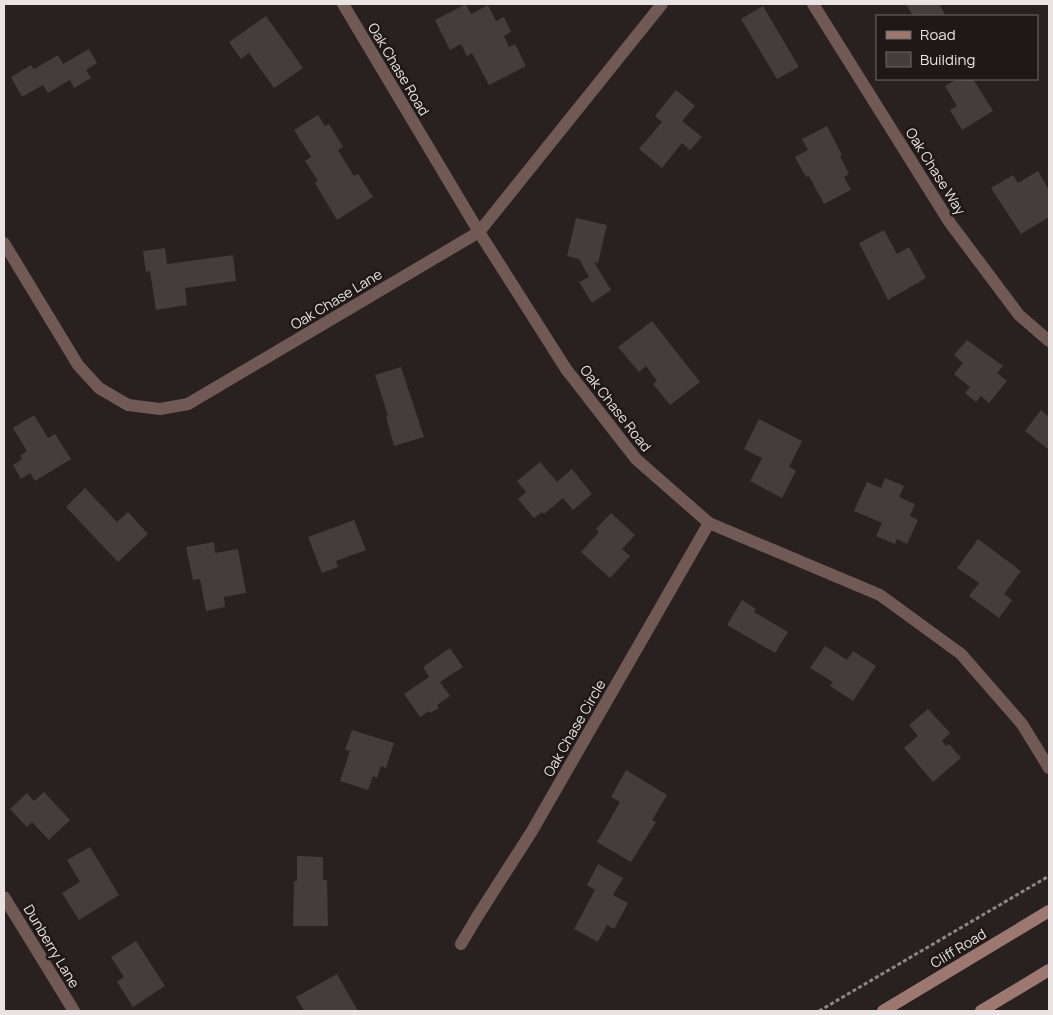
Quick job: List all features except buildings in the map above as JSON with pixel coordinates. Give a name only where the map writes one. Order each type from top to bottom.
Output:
[{"type":"main road","name":"Cliff Road","points":[[883,1011],[1049,911]]},
{"type":"main road","points":[[981,1011],[1049,970]]},
{"type":"street","name":"Oak Chase Road","points":[[343,4],[479,232],[566,369],[636,459],[709,523],[880,595],[961,654],[1022,724],[1049,768]]},
{"type":"street","name":"Oak Chase Lane","points":[[4,243],[78,365],[98,388],[128,405],[160,409],[188,404],[479,232],[662,4]]},
{"type":"street","name":"Oak Chase Way","points":[[813,4],[950,223],[1019,315],[1049,341]]},
{"type":"street","name":"Oak Chase Circle","points":[[461,944],[532,831],[709,523]]},
{"type":"street","name":"Dunberry Lane","points":[[4,897],[74,1011]]},
{"type":"path","points":[[819,1011],[1049,876]]}]
